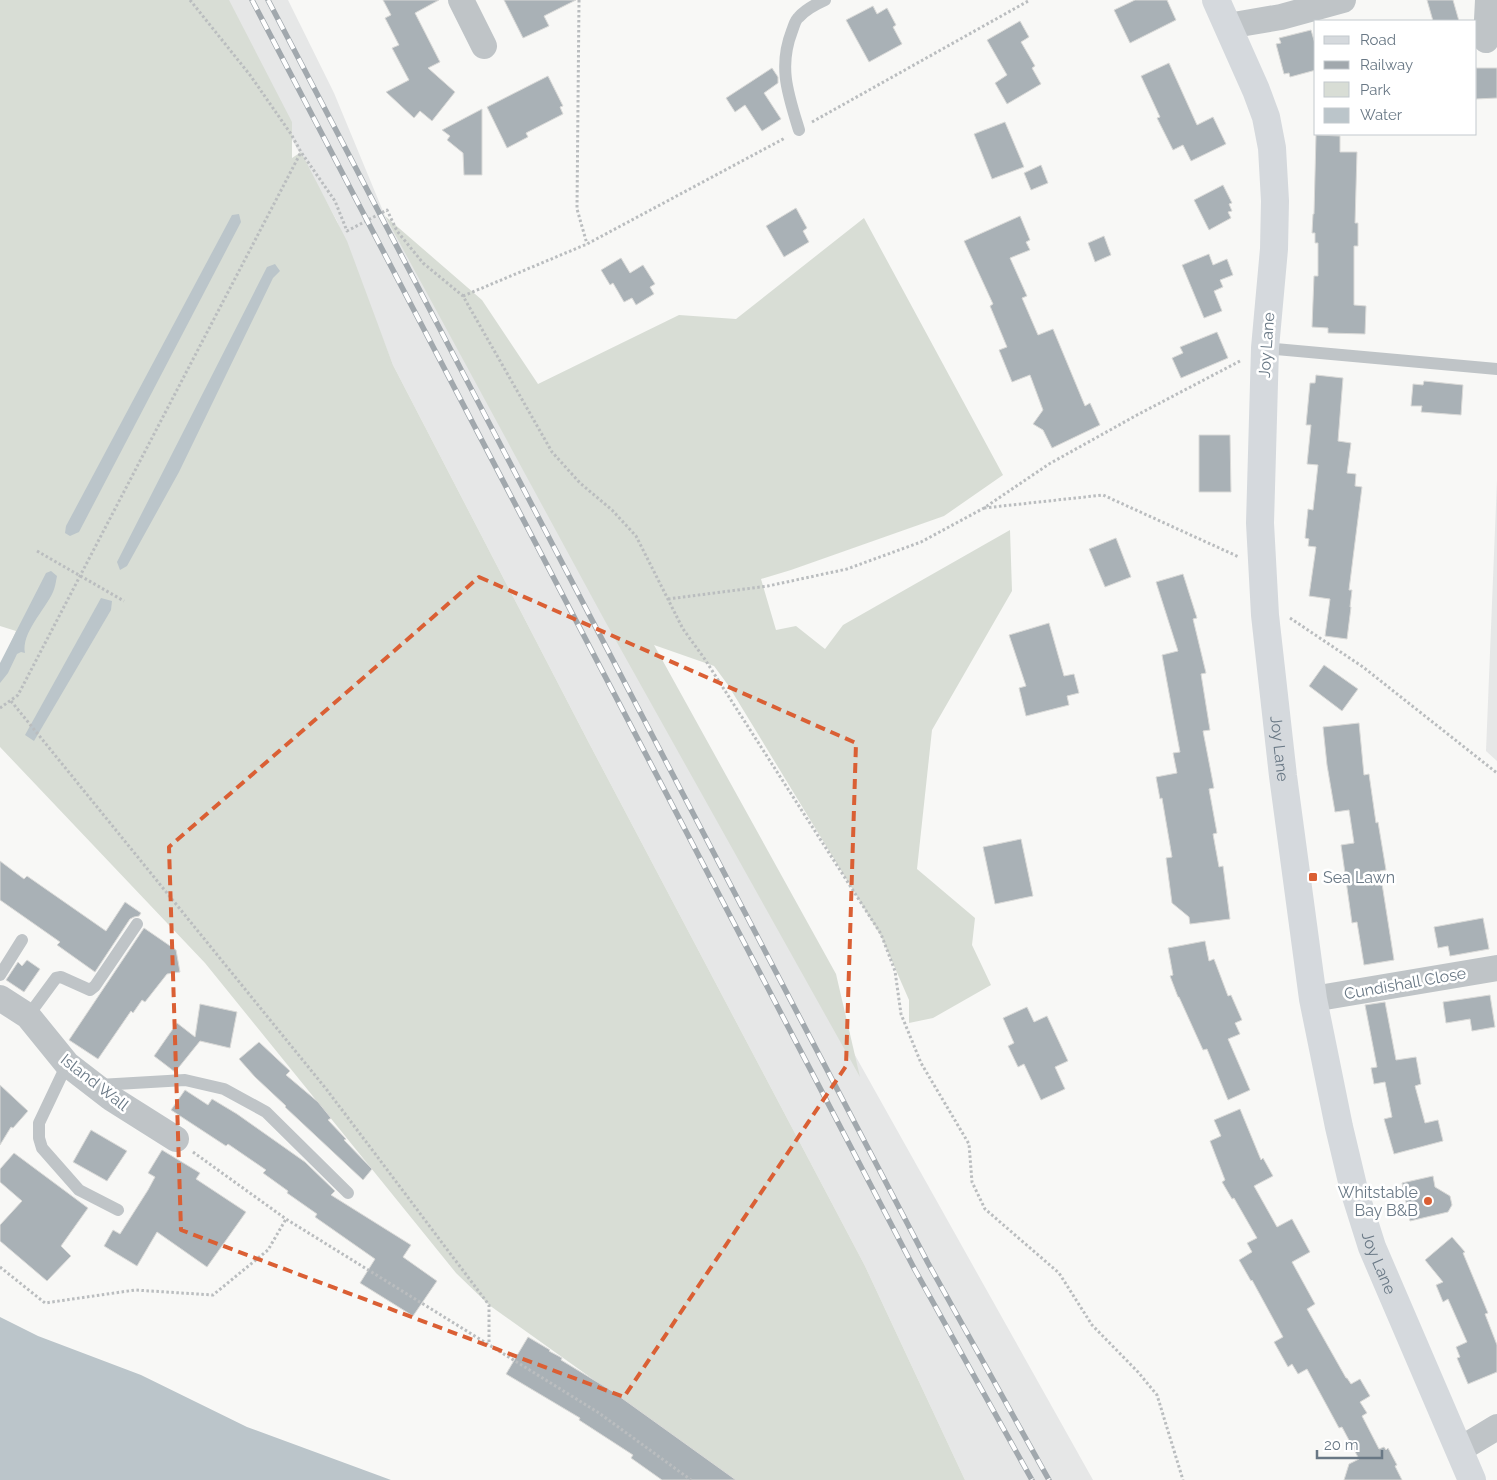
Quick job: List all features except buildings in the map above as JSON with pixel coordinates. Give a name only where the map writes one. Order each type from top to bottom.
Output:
[{"type":"street","points":[[461,0],[484,46]]},
{"type":"street","name":"Joy Lane","points":[[1216,0],[1266,117],[1272,148],[1275,201],[1274,248],[1265,348],[1260,523],[1262,568],[1265,615],[1284,776],[1313,999],[1338,1126],[1354,1190],[1372,1247],[1472,1480]]},
{"type":"street","points":[[1228,26],[1281,17],[1343,0]]},
{"type":"street","points":[[1486,40],[1488,0]]},
{"type":"street","name":"Cundishall Close","points":[[1313,999],[1497,968]]},
{"type":"street","name":"Island Wall","points":[[0,998],[28,1016],[67,1064],[111,1098],[176,1139]]},
{"type":"street","points":[[1459,1450],[1497,1427]]},
{"type":"lane","points":[[799,130],[788,94],[784,66],[789,39],[797,18],[825,0]]},
{"type":"lane","points":[[1265,348],[1497,369]]},
{"type":"lane","points":[[28,1016],[56,978],[61,977],[90,990],[95,986],[137,924]]},
{"type":"lane","points":[[0,975],[22,940]]},
{"type":"lane","points":[[67,1064],[39,1123],[39,1138],[42,1148],[79,1190],[118,1210]]},
{"type":"lane","points":[[94,1085],[185,1080],[224,1089],[266,1112],[348,1193]]},
{"type":"path","points":[[190,0],[250,75],[291,134],[301,152],[335,201],[347,231],[387,210],[397,231],[423,263],[463,296],[552,452],[636,536],[683,629],[704,658],[881,934],[895,971],[902,1014],[921,1063],[969,1144],[972,1182],[985,1209],[1059,1273],[1092,1325],[1138,1372],[1157,1395],[1183,1480]]},
{"type":"path","points":[[579,0],[577,209],[587,244]]},
{"type":"path","points":[[463,296],[587,244],[799,130],[1030,0]]},
{"type":"path","points":[[0,708],[18,695],[301,152]]},
{"type":"path","points":[[668,599],[768,586],[847,569],[921,542],[984,508],[1049,464],[1137,414],[1265,348]]},
{"type":"path","points":[[984,508],[1103,495],[1262,568]]},
{"type":"path","points":[[37,551],[124,601]]},
{"type":"path","points":[[1265,601],[1363,667],[1497,773]]},
{"type":"path","points":[[11,700],[327,1090],[489,1305],[488,1343]]},
{"type":"path","points":[[176,1139],[286,1219],[598,1413],[691,1480]]},
{"type":"path","points":[[0,1267],[45,1302],[135,1290],[213,1295],[268,1250],[286,1219]]},
{"type":"highlighted area","points":[[479,577],[856,743],[846,1066],[624,1397],[181,1230],[169,847]]},
{"type":"shaded area","points":[[215,0],[288,0],[334,93],[385,216],[1093,1480],[965,1480],[865,1266],[589,743],[393,365],[337,221]]},
{"type":"shaded area","points":[[1497,480],[1497,761],[1486,751]]},
{"type":"green space","points":[[0,0],[229,0],[292,122],[292,158],[301,152],[347,241],[393,365],[589,743],[865,1266],[965,1480],[734,1480],[489,1305],[456,1273],[205,963],[0,747],[0,667],[16,631],[0,626]]},
{"type":"green space","points":[[385,216],[482,300],[538,384],[679,315],[736,319],[864,218],[1003,475],[944,516],[761,579],[776,630],[796,626],[825,649],[843,625],[1010,530],[1012,591],[932,730],[917,869],[975,918],[972,945],[991,985],[933,1018],[909,1023],[909,1000],[881,936],[728,685],[714,666],[654,645],[836,974],[860,1077],[605,621]]},
{"type":"water","points":[[239,214],[241,222],[79,532],[70,536],[65,533],[66,526],[232,215]]},
{"type":"water","points":[[275,264],[280,271],[273,278],[179,472],[127,566],[120,570],[117,562],[267,267]]},
{"type":"water","points":[[51,571],[57,576],[53,592],[30,630],[25,645],[25,653],[17,654],[8,673],[0,683],[0,663],[46,573]]},
{"type":"water","points":[[101,598],[112,601],[111,610],[34,741],[25,735]]},
{"type":"water","points":[[0,1317],[38,1336],[141,1375],[247,1427],[391,1480],[0,1480]]},
{"type":"railway","points":[[252,0],[915,1270],[1032,1480]]},
{"type":"railway","points":[[268,0],[928,1263],[1049,1480]]},
{"type":"place","name":"Sea Lawn","points":[[1313,877]]},
{"type":"place","name":"Whitstable Bay B&B","points":[[1428,1201]]}]
